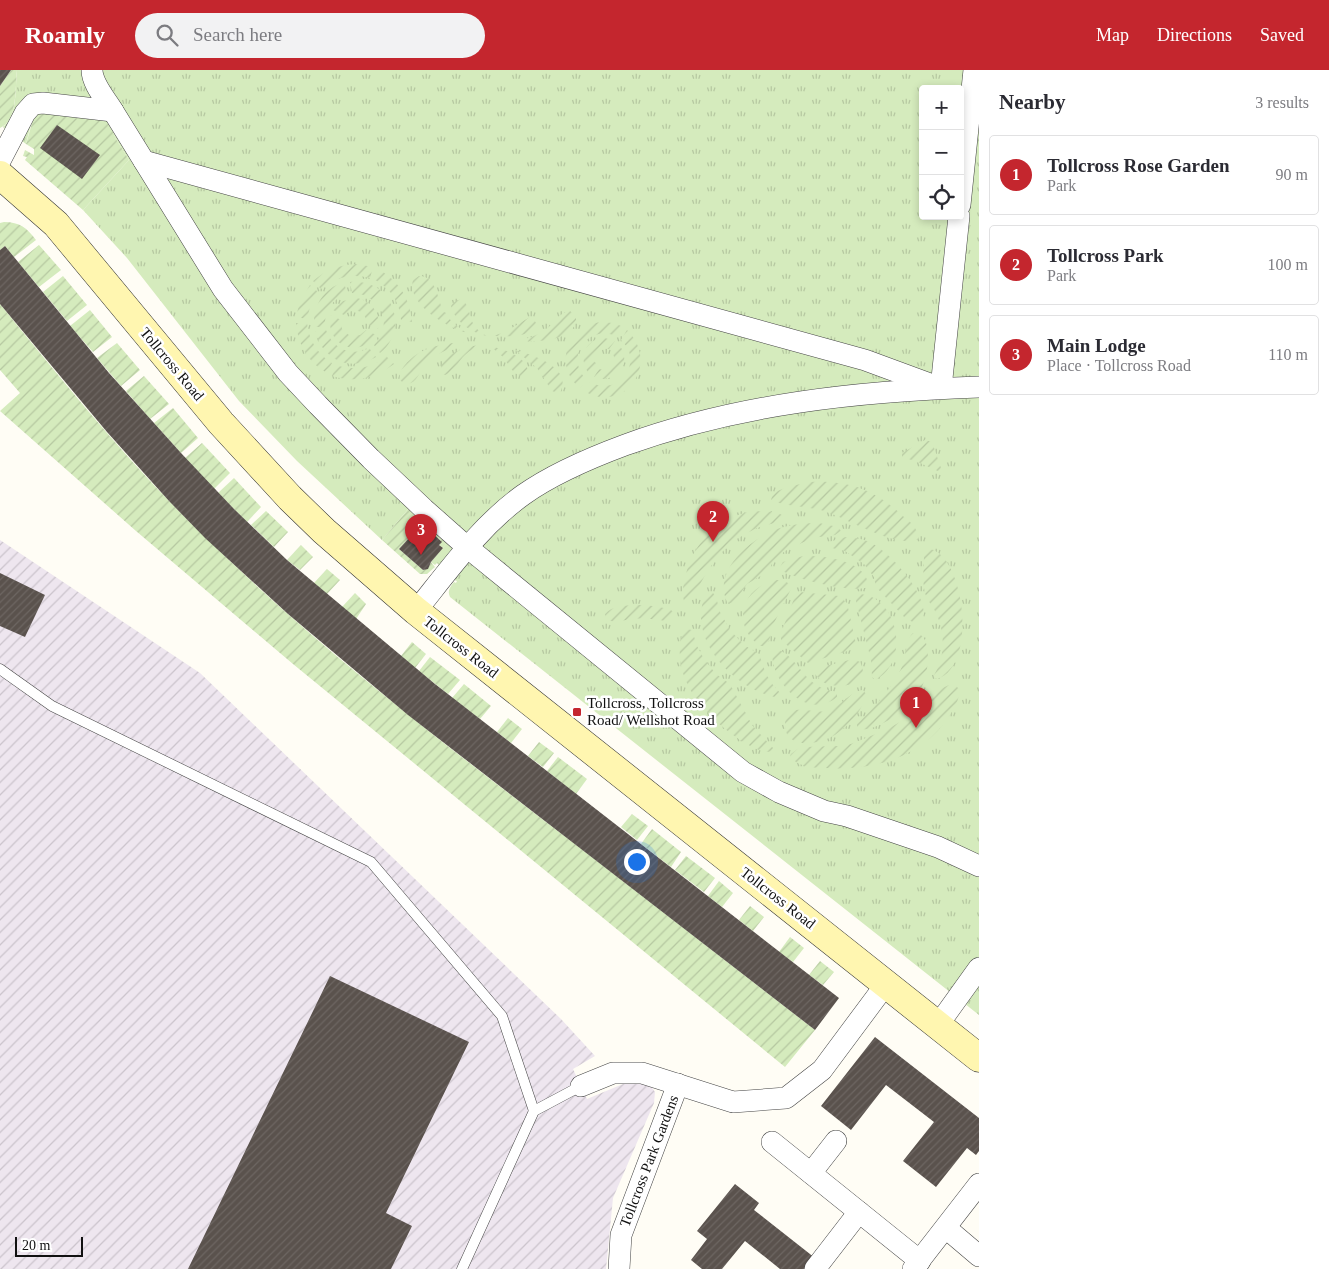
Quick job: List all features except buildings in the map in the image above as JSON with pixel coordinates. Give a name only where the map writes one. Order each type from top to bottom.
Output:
[{"type":"street","points":[[92,70],[97,86],[223,289],[288,373],[371,459],[467,547],[743,772],[779,792],[824,810],[938,847],[979,866]]},
{"type":"street","points":[[963,175],[974,70]]},
{"type":"street","points":[[0,161],[25,113],[33,104],[43,102],[113,111]]},
{"type":"street","points":[[144,161],[865,360],[941,388]]},
{"type":"street","name":"Tollcross Road","points":[[0,175],[56,224],[221,423],[290,498],[324,531],[416,611],[979,1058]]},
{"type":"street","points":[[941,388],[959,220]]},
{"type":"street","points":[[416,611],[483,529],[524,494],[576,465],[644,438],[713,418],[773,406],[851,396],[941,388],[979,388]]},
{"type":"street","points":[[938,1025],[979,968]]},
{"type":"street","name":"Tollcross Park Gardens","points":[[581,1086],[613,1074],[642,1073],[734,1102],[786,1098],[822,1070],[886,984]]},
{"type":"street","name":"Tollcross Park Gardens","points":[[619,1269],[621,1235],[678,1084]]},
{"type":"street","points":[[811,1173],[836,1141]]},
{"type":"street","points":[[772,1142],[859,1212],[916,1265],[979,1184]]},
{"type":"street","points":[[815,1269],[859,1212]]},
{"type":"street","points":[[946,1228],[979,1256]]},
{"type":"lane","points":[[0,669],[52,706],[371,862],[502,1016],[534,1111]]},
{"type":"lane","points":[[462,1269],[534,1111],[581,1086]]},
{"type":"shaded area","points":[[0,540],[200,673],[561,1019],[595,1056],[573,1069],[587,1099],[623,1084],[637,1081],[649,1083],[655,1092],[654,1103],[613,1198],[606,1269],[0,1269]]},
{"type":"green space","points":[[11,70],[17,70],[15,102],[10,118],[0,128],[0,86]]},
{"type":"green space","points":[[17,70],[979,70],[979,1015],[450,597],[449,589],[457,581],[437,563],[435,565],[431,562],[447,543],[409,508],[382,540],[297,461],[239,401],[127,258],[83,210],[129,160],[113,131],[33,116],[26,144],[3,127],[11,116],[16,93]]},
{"type":"green space","points":[[39,112],[106,121],[110,124],[116,139],[129,160],[83,210],[25,160],[27,157],[23,156],[25,150],[34,155],[34,149],[26,144],[34,116]]},
{"type":"green space","points":[[4,222],[23,226],[36,240],[14,257],[5,246],[0,250],[0,223]]},
{"type":"green space","points":[[39,245],[61,270],[39,287],[18,262]]},
{"type":"green space","points":[[356,264],[373,267],[370,278],[344,277],[321,289],[313,281],[333,269]]},
{"type":"green space","points":[[378,269],[392,279],[402,291],[409,305],[412,322],[401,320],[399,307],[393,296],[384,286],[373,279]]},
{"type":"green space","points":[[63,276],[87,305],[67,321],[43,292]]},
{"type":"green space","points":[[419,276],[430,280],[444,312],[454,324],[467,333],[450,326],[430,314],[422,306],[416,298],[413,289],[413,280]]},
{"type":"green space","points":[[344,282],[347,294],[337,299],[330,306],[326,315],[325,327],[314,327],[315,312],[321,299],[330,289]]},
{"type":"green space","points":[[350,282],[369,284],[385,294],[377,303],[364,295],[352,293]]},
{"type":"green space","points":[[310,285],[318,292],[311,303],[307,319],[296,317],[300,301]]},
{"type":"green space","points":[[357,298],[371,305],[377,313],[378,329],[367,324],[365,316],[359,311],[348,312],[344,315],[333,310],[343,301]]},
{"type":"green space","points":[[388,299],[394,313],[395,328],[390,342],[380,353],[374,345],[381,336],[384,326],[382,311],[379,306]]},
{"type":"green space","points":[[458,300],[463,300],[476,327],[487,336],[470,329],[460,322],[451,306]]},
{"type":"green space","points":[[0,304],[100,425],[152,483],[179,512],[251,581],[342,661],[436,737],[815,1030],[785,1067],[293,664],[136,531],[0,411],[20,393],[0,370]]},
{"type":"green space","points":[[90,310],[112,337],[93,352],[70,326]]},
{"type":"green space","points":[[570,311],[576,316],[575,325],[563,336],[545,340],[518,341],[542,332],[563,314]]},
{"type":"green space","points":[[331,315],[341,320],[342,329],[350,336],[360,335],[366,330],[376,335],[369,343],[361,347],[352,348],[344,346],[333,334],[330,325]]},
{"type":"green space","points":[[530,317],[536,323],[530,332],[518,336],[493,336],[505,332]]},
{"type":"green space","points":[[601,322],[613,323],[624,327],[618,337],[598,334],[589,338],[583,344],[579,352],[578,361],[580,371],[587,380],[580,388],[572,379],[567,369],[566,358],[568,348],[572,339],[580,331],[589,325]]},
{"type":"green space","points":[[296,323],[307,323],[315,346],[332,363],[327,373],[314,364],[305,352],[299,339]]},
{"type":"green space","points":[[326,330],[333,342],[343,350],[356,352],[369,348],[376,357],[356,364],[338,360],[324,349],[315,331]]},
{"type":"green space","points":[[627,330],[637,344],[641,358],[639,371],[633,383],[624,391],[612,397],[598,397],[584,391],[590,382],[601,386],[610,385],[619,381],[625,375],[629,367],[630,358],[628,348],[621,340]]},
{"type":"green space","points":[[599,338],[615,341],[609,349],[603,348],[596,351],[593,359],[597,367],[590,375],[584,364],[584,354],[589,345]]},
{"type":"green space","points":[[464,342],[430,360],[411,383],[408,384],[400,380],[402,369],[417,354],[439,345]]},
{"type":"green space","points":[[117,343],[140,370],[121,386],[97,358]]},
{"type":"green space","points":[[618,343],[623,351],[624,358],[624,365],[621,370],[610,378],[594,377],[599,369],[607,369],[613,364],[615,359],[612,352]]},
{"type":"green space","points":[[483,344],[467,353],[451,372],[444,375],[442,373],[441,366],[449,356],[462,349]]},
{"type":"green space","points":[[490,346],[502,349],[521,359],[526,364],[527,376],[521,377],[512,370],[503,357]]},
{"type":"green space","points":[[515,350],[539,358],[555,369],[561,375],[563,383],[561,391],[558,393],[552,391],[537,368]]},
{"type":"green space","points":[[386,356],[394,364],[372,376],[349,379],[332,376],[336,365],[362,368],[374,364]]},
{"type":"green space","points":[[144,376],[169,404],[150,419],[126,391]]},
{"type":"green space","points":[[173,408],[198,438],[181,453],[154,423]]},
{"type":"green space","points":[[925,440],[932,442],[941,468],[940,472],[902,457],[902,453]]},
{"type":"green space","points":[[202,443],[230,473],[214,489],[185,458]]},
{"type":"green space","points":[[234,478],[261,507],[247,522],[218,493]]},
{"type":"green space","points":[[810,482],[849,485],[872,494],[894,508],[909,521],[916,529],[918,539],[909,541],[897,540],[824,511],[771,500],[773,493],[787,487]]},
{"type":"green space","points":[[409,508],[447,543],[443,548],[439,545],[441,541],[431,533],[428,536],[425,533],[415,543],[409,538],[399,549],[423,570],[428,568],[431,562],[435,567],[427,574],[420,574],[382,540]]},
{"type":"green space","points":[[266,511],[288,532],[274,547],[251,525]]},
{"type":"green space","points":[[752,511],[776,512],[784,516],[785,520],[755,529],[732,543],[716,559],[690,602],[684,601],[683,591],[686,574],[695,551],[702,541],[719,525],[729,519]]},
{"type":"green space","points":[[819,523],[838,527],[841,531],[835,535],[812,538],[785,551],[773,561],[769,571],[747,584],[733,604],[727,602],[724,590],[725,578],[730,566],[747,547],[769,532],[780,528],[799,524]]},
{"type":"green space","points":[[846,537],[870,542],[881,549],[899,566],[921,599],[924,610],[923,619],[913,622],[906,619],[876,587],[874,577],[864,564],[845,551],[830,546],[830,542]]},
{"type":"green space","points":[[301,545],[313,557],[300,570],[287,560]]},
{"type":"green space","points":[[929,549],[941,555],[951,569],[958,588],[962,611],[962,633],[958,654],[950,670],[937,679],[934,675],[941,660],[943,643],[941,626],[924,588],[924,554]]},
{"type":"green space","points":[[803,556],[832,558],[853,565],[866,578],[868,587],[850,589],[838,587],[798,577],[781,570],[780,567],[783,562]]},
{"type":"green space","points":[[327,569],[340,580],[327,594],[314,583]]},
{"type":"green space","points":[[777,580],[786,582],[791,589],[773,625],[769,641],[764,646],[760,646],[745,628],[744,607],[748,598],[755,590]]},
{"type":"green space","points":[[709,592],[713,593],[716,597],[720,612],[730,630],[744,645],[759,654],[766,674],[781,694],[780,697],[767,695],[745,684],[717,659],[705,637],[702,626],[702,605]]},
{"type":"green space","points":[[800,592],[839,596],[847,603],[856,644],[854,649],[808,663],[781,640],[781,633],[795,596]]},
{"type":"green space","points":[[355,593],[366,604],[356,619],[342,607]]},
{"type":"green space","points":[[860,594],[873,598],[884,606],[896,632],[893,660],[886,672],[875,680],[872,677],[871,660],[856,601],[857,595]]},
{"type":"green space","points":[[646,605],[670,609],[674,613],[675,618],[670,622],[648,619],[611,621],[606,619],[605,614],[613,608]]},
{"type":"green space","points":[[686,629],[692,630],[704,659],[716,674],[730,684],[752,725],[774,751],[762,751],[745,743],[709,715],[699,703],[690,690],[680,661],[681,639]]},
{"type":"green space","points":[[913,633],[919,634],[923,638],[928,650],[924,681],[915,700],[895,717],[880,725],[869,729],[857,729],[857,724],[882,698],[897,676],[901,669],[909,639]]},
{"type":"green space","points":[[412,642],[426,654],[415,668],[401,656]]},
{"type":"green space","points":[[777,649],[792,659],[816,685],[837,692],[837,697],[826,703],[815,705],[804,702],[794,696],[785,687],[774,665],[772,653]]},
{"type":"green space","points":[[430,657],[460,680],[448,694],[419,671]]},
{"type":"green space","points":[[853,659],[860,662],[863,669],[859,680],[854,683],[841,686],[827,684],[815,674],[815,670],[818,668]]},
{"type":"green space","points":[[464,684],[491,706],[480,719],[452,698]]},
{"type":"green space","points":[[949,685],[956,686],[960,690],[957,701],[948,718],[937,732],[910,752],[877,764],[843,768],[806,766],[797,763],[790,756],[799,748],[851,744],[888,729],[910,716],[934,692]]},
{"type":"green space","points":[[863,690],[866,694],[862,707],[849,724],[833,736],[811,743],[804,743],[791,739],[787,733],[785,722],[790,712],[795,710],[819,712],[829,710],[854,693]]},
{"type":"green space","points":[[508,718],[522,729],[511,743],[497,732]]},
{"type":"green space","points":[[539,742],[554,753],[543,767],[528,756]]},
{"type":"green space","points":[[558,757],[587,779],[576,794],[547,771]]},
{"type":"green space","points":[[632,814],[648,826],[637,840],[621,827]]},
{"type":"green space","points":[[652,829],[681,852],[671,867],[641,844]]},
{"type":"green space","points":[[686,856],[715,878],[704,892],[675,870]]},
{"type":"green space","points":[[719,881],[733,893],[722,907],[708,896]]},
{"type":"green space","points":[[750,906],[764,917],[753,931],[739,920]]},
{"type":"green space","points":[[790,937],[804,948],[793,962],[779,952]]},
{"type":"green space","points":[[820,961],[834,972],[823,985],[809,975]]},
{"type":"place","name":"Tollcross Park","points":[[713,542]]},
{"type":"place","name":"Main Lodge","points":[[421,555]]},
{"type":"place","name":"Tollcross, Tollcross Road/ Wellshot Road","points":[[577,712]]},
{"type":"place","name":"Tollcross Rose Garden","points":[[916,728]]}]
